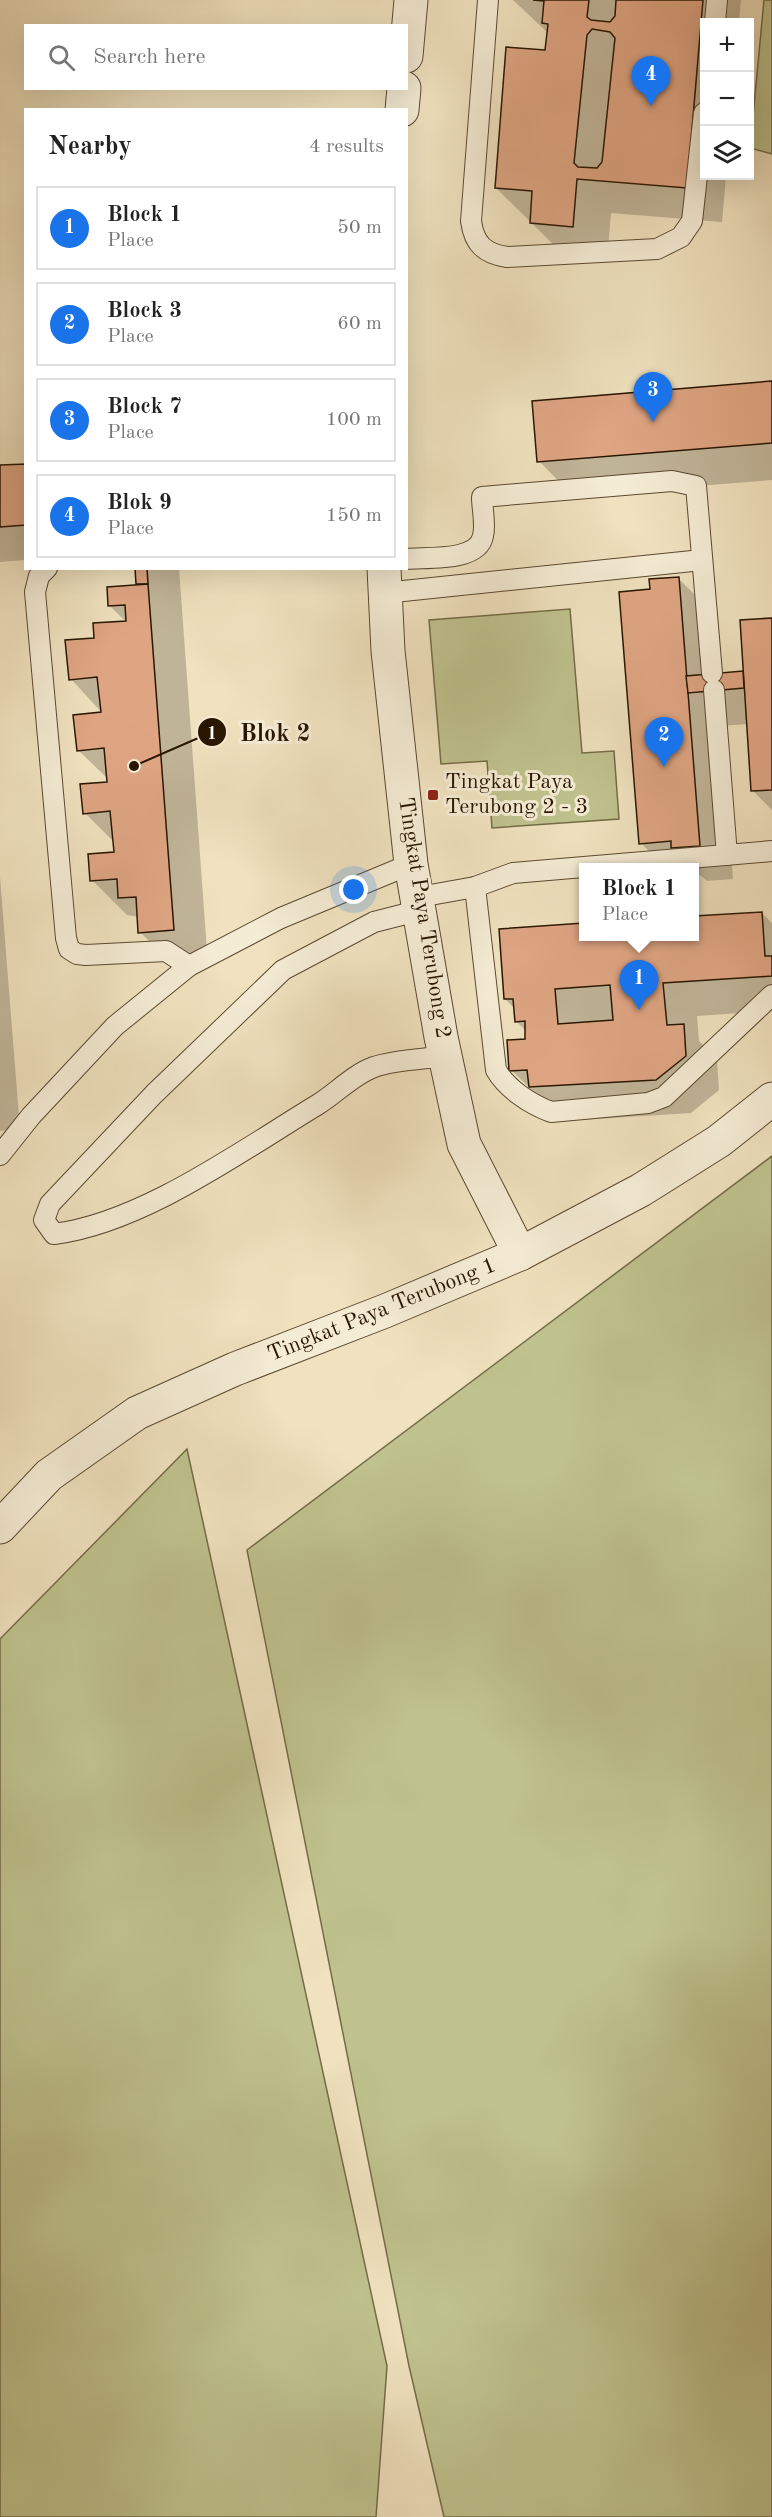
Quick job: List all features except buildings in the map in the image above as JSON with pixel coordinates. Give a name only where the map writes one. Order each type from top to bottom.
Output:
[{"type":"street","points":[[408,34],[411,0]]},
{"type":"street","points":[[402,108],[404,90]]},
{"type":"street","name":"Tingkat Paya Terubong 2","points":[[384,581],[411,864],[420,903],[446,1056],[464,1144],[520,1254]]},
{"type":"street","name":"Tingkat Paya Terubong 1","points":[[0,1527],[49,1475],[137,1413],[235,1369],[385,1311],[520,1254],[641,1190],[719,1141],[772,1099]]},
{"type":"lane","points":[[488,0],[471,222],[473,236],[481,247],[493,255],[507,257],[657,249],[681,237],[692,221],[703,126]]},
{"type":"lane","points":[[715,18],[717,0]]},
{"type":"lane","points":[[408,559],[467,554],[477,548],[483,536],[482,497],[672,481],[696,486],[726,855]]},
{"type":"lane","points":[[384,581],[702,560]]},
{"type":"lane","points":[[45,570],[39,576],[35,592],[66,938],[69,949],[77,954],[86,955],[166,951],[189,966]]},
{"type":"lane","points":[[631,863],[772,851]]},
{"type":"lane","points":[[0,1155],[31,1116],[115,1026],[189,966],[281,918],[411,864]]},
{"type":"lane","points":[[446,1056],[373,1067],[320,1103],[177,1189],[116,1219],[80,1230],[54,1234],[44,1220],[50,1204],[146,1102],[283,970],[374,922],[420,903],[513,873],[579,867]]},
{"type":"lane","points":[[475,887],[496,1070],[502,1081],[536,1107],[551,1112],[648,1104],[664,1096],[772,995]]},
{"type":"green space","points":[[764,0],[772,0],[772,154],[754,149],[754,106]]},
{"type":"green space","points":[[570,609],[582,753],[614,751],[619,819],[492,828],[487,761],[441,764],[429,620]]},
{"type":"green space","points":[[772,1156],[772,2517],[444,2517],[409,2366],[247,1550]]},
{"type":"green space","points":[[187,1449],[387,2366],[376,2517],[0,2517],[0,1639]]},
{"type":"place","name":"Blok 9","points":[[651,106]]},
{"type":"place","name":"Block 7","points":[[653,422]]},
{"type":"place","name":"Blok 2","points":[[134,766]]},
{"type":"place","name":"Block 3","points":[[664,767]]},
{"type":"place","name":"Tingkat Paya Terubong 2 - 3","points":[[433,795]]},
{"type":"place","name":"Block 1","points":[[639,1010]]}]
